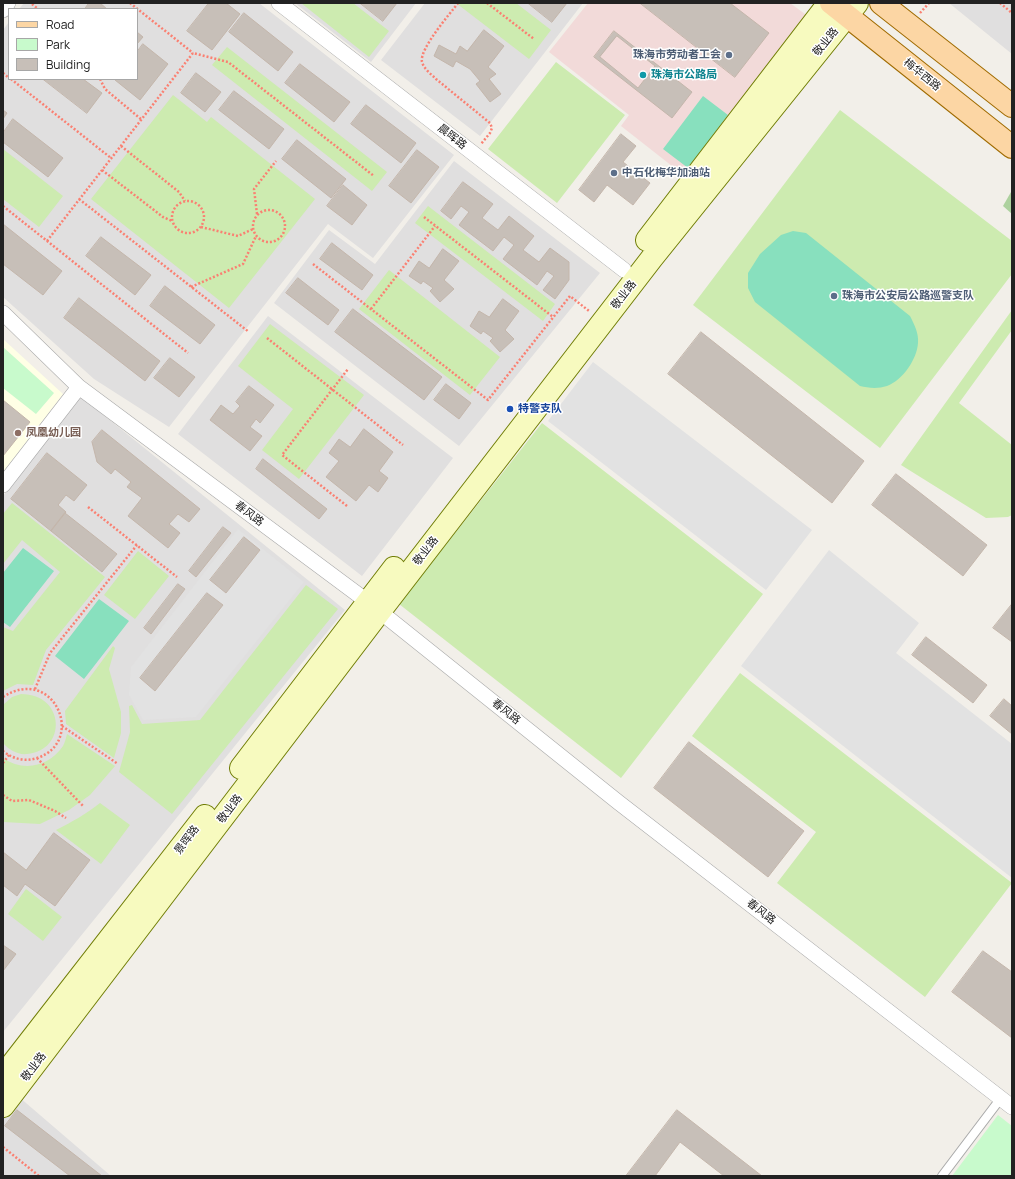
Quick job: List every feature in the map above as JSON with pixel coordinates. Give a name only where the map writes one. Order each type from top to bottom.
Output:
[{"type":"main road","points":[[881,3],[1012,106]]},
{"type":"main road","name":"梅华西路","points":[[841,6],[1012,147]]},
{"type":"main road","name":"敬业路","points":[[3,1106],[591,313],[624,270],[841,6]]},
{"type":"main road","name":"敬业路","points":[[374,606],[652,258],[841,6]]},
{"type":"main road","name":"景晖路","points":[[3,1076],[184,843],[374,606]]},
{"type":"street","points":[[3,10],[8,3]]},
{"type":"street","name":"晨晖路","points":[[279,3],[624,270]]},
{"type":"street","name":"春风路","points":[[3,313],[79,387],[374,606],[618,802],[1007,1103]]},
{"type":"street","points":[[3,485],[79,387]]},
{"type":"lane","points":[[942,1176],[1007,1103]]},
{"type":"path","points":[[458,3],[428,43],[423,53],[422,61],[428,71],[436,79],[490,123],[492,128],[490,133],[474,154]]},
{"type":"path","points":[[487,3],[534,39]]},
{"type":"path","points":[[1000,3],[1012,13]]},
{"type":"path","points":[[32,4],[37,8]]},
{"type":"path","points":[[138,9],[193,53],[228,62],[374,176]]},
{"type":"path","points":[[47,241],[193,53]]},
{"type":"path","points":[[13,80],[111,158]]},
{"type":"path","points":[[100,80],[105,89],[142,120]]},
{"type":"path","points":[[121,146],[179,192],[185,201]]},
{"type":"path","points":[[257,215],[254,189],[276,161]]},
{"type":"path","points":[[102,170],[163,217],[172,221],[177,229],[187,234],[198,230],[201,227],[204,221],[203,210],[195,203],[185,201],[176,206],[172,216],[172,221]]},
{"type":"path","points":[[79,199],[249,332]]},
{"type":"path","points":[[3,206],[188,353]]},
{"type":"path","points":[[266,210],[276,211],[280,214],[285,224],[282,235],[273,241],[262,241],[256,236],[253,229],[254,219],[257,215],[266,210]]},
{"type":"path","points":[[424,217],[553,317]]},
{"type":"path","points":[[371,309],[435,226]]},
{"type":"path","points":[[201,227],[238,236],[253,229]]},
{"type":"path","points":[[191,287],[243,264],[256,236]]},
{"type":"path","points":[[312,264],[488,400],[570,296],[591,313]]},
{"type":"path","points":[[267,338],[403,445]]},
{"type":"path","points":[[347,506],[282,455],[348,369]]},
{"type":"path","points":[[88,507],[177,577]]},
{"type":"path","points":[[35,690],[50,653],[136,545]]},
{"type":"path","points":[[3,697],[12,691],[23,688],[46,694],[55,703],[61,714],[62,726],[60,738],[53,749],[43,756],[31,760],[19,760],[3,751]]},
{"type":"path","points":[[62,726],[118,764]]},
{"type":"path","points":[[3,763],[9,755]]},
{"type":"path","points":[[37,758],[84,807]]},
{"type":"path","points":[[3,795],[12,801],[29,800],[55,811],[66,818]]},
{"type":"path","points":[[3,1147],[39,1176]]},
{"type":"shaded area","points":[[24,3],[259,3],[454,155],[373,258],[328,224],[169,427],[94,379],[3,297],[3,30],[8,23],[8,80],[138,80],[138,8],[20,8]]},
{"type":"shaded area","points":[[295,3],[416,3],[371,62]]},
{"type":"shaded area","points":[[425,3],[583,3],[480,136],[381,60]]},
{"type":"shaded area","points":[[588,3],[790,3],[809,17],[686,177],[621,126],[629,115],[549,52]]},
{"type":"shaded area","points":[[949,3],[1012,3],[1012,54]]},
{"type":"shaded area","points":[[454,161],[600,273],[459,446],[274,303],[329,230],[375,264]]},
{"type":"shaded area","points":[[268,316],[453,458],[362,576],[178,434]]},
{"type":"shaded area","name":"凤凰幼儿园","points":[[3,339],[63,394],[3,472]]},
{"type":"shaded area","points":[[593,362],[812,530],[766,590],[548,421]]},
{"type":"shaded area","points":[[80,396],[345,610],[3,1032],[3,496]]},
{"type":"shaded area","points":[[238,529],[304,582],[196,717],[143,720],[129,695],[131,667]]},
{"type":"shaded area","points":[[829,550],[919,623],[896,653],[1012,744],[1012,878],[741,666]]},
{"type":"shaded area","points":[[19,1097],[111,1176],[3,1176],[3,1119]]},
{"type":"green space","points":[[301,3],[353,3],[389,31],[369,57]]},
{"type":"green space","points":[[456,3],[516,3],[551,30],[529,59]]},
{"type":"green space","points":[[227,47],[387,172],[372,191],[212,65]]},
{"type":"green space","points":[[556,62],[625,115],[557,203],[488,149]]},
{"type":"green space","points":[[173,95],[207,122],[211,117],[315,199],[229,308],[91,199]]},
{"type":"green space","points":[[703,96],[728,115],[688,168],[663,149]]},
{"type":"green space","points":[[840,110],[1012,241],[1012,274],[880,448],[693,305]]},
{"type":"green space","points":[[3,149],[63,196],[39,227],[3,199]]},
{"type":"green space","points":[[1011,192],[1012,193],[1012,214],[1003,206]]},
{"type":"green space","points":[[428,206],[555,304],[543,321],[415,223]]},
{"type":"green space","points":[[793,231],[806,233],[910,316],[918,336],[917,349],[912,362],[904,374],[893,383],[880,388],[860,386],[755,302],[748,288],[748,273],[760,254],[781,235]]},
{"type":"green space","points":[[389,270],[500,357],[470,395],[359,309]]},
{"type":"green space","points":[[1012,310],[1012,330],[959,403],[1012,445],[1012,515],[1008,517],[986,518],[901,465]]},
{"type":"green space","points":[[270,324],[364,395],[299,479],[262,450],[293,409],[238,366]]},
{"type":"green space","points":[[3,347],[54,393],[36,414],[3,388]]},
{"type":"green space","points":[[542,423],[763,594],[621,778],[399,604]]},
{"type":"green space","points":[[12,503],[105,577],[46,650],[33,685],[17,684],[3,691],[3,627],[13,631],[60,572],[22,540],[3,564],[3,514]]},
{"type":"green space","points":[[23,548],[54,571],[10,627],[3,622],[3,573]]},
{"type":"green space","points":[[138,551],[169,576],[135,619],[104,595]]},
{"type":"green space","points":[[306,585],[338,609],[172,814],[119,772],[130,732],[129,706],[132,705],[142,724],[200,720]]},
{"type":"green space","points":[[99,599],[129,621],[84,679],[55,656]]},
{"type":"green space","points":[[113,646],[115,648],[109,669],[121,712],[121,733],[114,758],[66,724],[65,711]]},
{"type":"green space","points":[[740,673],[1012,883],[925,997],[777,883],[816,832],[692,736]]},
{"type":"green space","points":[[21,694],[36,696],[47,703],[53,712],[56,723],[55,734],[49,743],[40,751],[27,754],[14,752],[3,743],[3,705],[12,697]]},
{"type":"green space","points":[[67,734],[115,766],[90,795],[69,810],[40,824],[3,822],[3,758],[19,765],[27,766],[43,763],[51,759],[63,746]]},
{"type":"green space","points":[[100,803],[130,825],[101,864],[56,830],[79,818]]},
{"type":"green space","points":[[26,889],[62,917],[43,941],[8,914]]},
{"type":"green space","points":[[998,1115],[1012,1126],[1012,1176],[952,1176]]},
{"type":"building","points":[[89,3],[100,3],[106,8],[86,8]]},
{"type":"building","points":[[209,3],[226,3],[240,14],[212,50],[187,31]]},
{"type":"building","points":[[360,3],[397,3],[383,21]]},
{"type":"building","points":[[528,3],[567,3],[552,22]]},
{"type":"building","name":"珠海市劳动者工会","points":[[640,3],[730,3],[769,33],[735,77]]},
{"type":"building","points":[[244,13],[293,52],[278,71],[229,32]]},
{"type":"building","points":[[484,30],[504,46],[488,67],[496,74],[489,79],[501,94],[490,102],[476,84],[480,81],[470,69],[456,61],[453,67],[434,56],[439,45],[456,54],[460,46],[467,51]]},
{"type":"building","name":"珠海市公路局","points":[[614,31],[692,92],[672,118],[594,57]]},
{"type":"building","points":[[138,33],[143,37],[138,43]]},
{"type":"building","points":[[617,36],[655,66],[638,88],[600,57]]},
{"type":"building","points":[[143,44],[168,64],[140,100],[115,80],[138,80],[138,51]]},
{"type":"building","points":[[300,64],[350,102],[334,122],[285,83]]},
{"type":"building","points":[[196,73],[221,92],[205,112],[181,93]]},
{"type":"building","points":[[44,80],[84,80],[102,93],[87,113]]},
{"type":"building","points":[[234,91],[284,129],[269,149],[219,110]]},
{"type":"building","points":[[366,105],[416,143],[401,163],[351,124]]},
{"type":"building","points":[[3,110],[7,113],[3,119]]},
{"type":"building","points":[[13,119],[63,158],[48,177],[3,142],[3,133]]},
{"type":"building","name":"中石化梅华加油站","points":[[621,134],[636,146],[623,162],[650,183],[633,205],[607,185],[594,202],[579,190]]},
{"type":"building","points":[[297,140],[346,179],[331,198],[282,159]]},
{"type":"building","points":[[417,150],[439,167],[411,203],[389,186]]},
{"type":"building","points":[[463,182],[493,204],[482,218],[498,230],[509,216],[534,236],[523,250],[539,262],[550,248],[569,262],[569,280],[555,299],[543,290],[554,276],[547,271],[537,285],[503,259],[514,245],[504,237],[493,251],[459,225],[469,212],[461,206],[451,219],[441,211]]},
{"type":"building","points":[[343,185],[367,205],[352,225],[327,206]]},
{"type":"building","points":[[3,224],[62,271],[43,295],[3,264]]},
{"type":"building","points":[[101,237],[151,275],[135,295],[86,256]]},
{"type":"building","points":[[332,243],[373,275],[362,290],[320,259]]},
{"type":"building","points":[[443,249],[459,261],[444,280],[454,289],[440,302],[430,291],[433,288],[423,281],[421,284],[409,276],[419,261],[429,268]]},
{"type":"building","points":[[298,278],[339,310],[328,325],[286,293]]},
{"type":"building","points":[[165,286],[215,325],[200,344],[150,306]]},
{"type":"building","points":[[79,298],[160,361],[145,381],[64,318]]},
{"type":"building","points":[[503,299],[519,311],[505,330],[514,339],[500,352],[490,341],[493,338],[483,331],[481,334],[470,326],[479,311],[489,317]]},
{"type":"building","points":[[353,309],[442,377],[424,400],[335,332]]},
{"type":"building","points":[[701,332],[864,461],[832,503],[668,374]]},
{"type":"building","points":[[170,358],[195,377],[179,397],[154,378]]},
{"type":"building","points":[[446,384],[471,403],[459,419],[434,400]]},
{"type":"building","points":[[249,386],[274,405],[260,423],[256,419],[250,427],[262,436],[250,451],[210,420],[221,405],[233,414],[240,406],[236,402]]},
{"type":"building","points":[[3,400],[30,422],[3,456]]},
{"type":"building","points":[[364,429],[393,452],[379,471],[388,478],[378,492],[369,485],[356,501],[326,477],[339,461],[329,453],[339,439],[350,447]]},
{"type":"building","points":[[102,430],[200,509],[189,522],[178,514],[169,524],[180,533],[168,548],[128,516],[142,498],[127,487],[131,482],[115,469],[111,474],[97,462],[92,442]]},
{"type":"building","points":[[47,453],[87,485],[74,501],[66,495],[58,505],[66,512],[51,531],[11,499]]},
{"type":"building","points":[[263,459],[327,509],[319,519],[256,469]]},
{"type":"building","points":[[896,474],[987,545],[963,576],[872,505]]},
{"type":"building","points":[[65,513],[117,554],[102,572],[51,531]]},
{"type":"building","points":[[223,527],[231,533],[196,577],[189,571]]},
{"type":"building","points":[[244,537],[260,550],[226,593],[210,580]]},
{"type":"building","points":[[178,584],[185,589],[151,634],[144,628]]},
{"type":"building","points":[[207,593],[223,605],[155,691],[140,678]]},
{"type":"building","points":[[1012,604],[1012,642],[993,628]]},
{"type":"building","points":[[926,637],[987,685],[973,703],[912,655]]},
{"type":"building","points":[[1004,699],[1012,706],[1012,734],[990,716]]},
{"type":"building","points":[[689,742],[804,831],[768,877],[654,788]]},
{"type":"building","points":[[54,833],[90,860],[55,906],[25,884],[17,896],[3,885],[3,852],[26,870]]},
{"type":"building","points":[[3,945],[16,954],[3,971]]},
{"type":"building","points":[[983,951],[1012,972],[1012,1038],[952,992]]},
{"type":"building","points":[[17,1110],[102,1176],[70,1176],[5,1126]]},
{"type":"building","points":[[677,1110],[762,1176],[724,1176],[680,1142],[655,1176],[626,1176]]},
{"type":"place","name":"珠海市劳动者工会","points":[[729,55]]},
{"type":"place","name":"珠海市公路局","points":[[643,75]]},
{"type":"place","name":"中石化梅华加油站","points":[[614,173]]},
{"type":"place","name":"珠海市公安局公路巡警支队","points":[[834,296]]},
{"type":"place","name":"特警支队","points":[[510,409]]},
{"type":"place","name":"凤凰幼儿园","points":[[18,433]]}]
